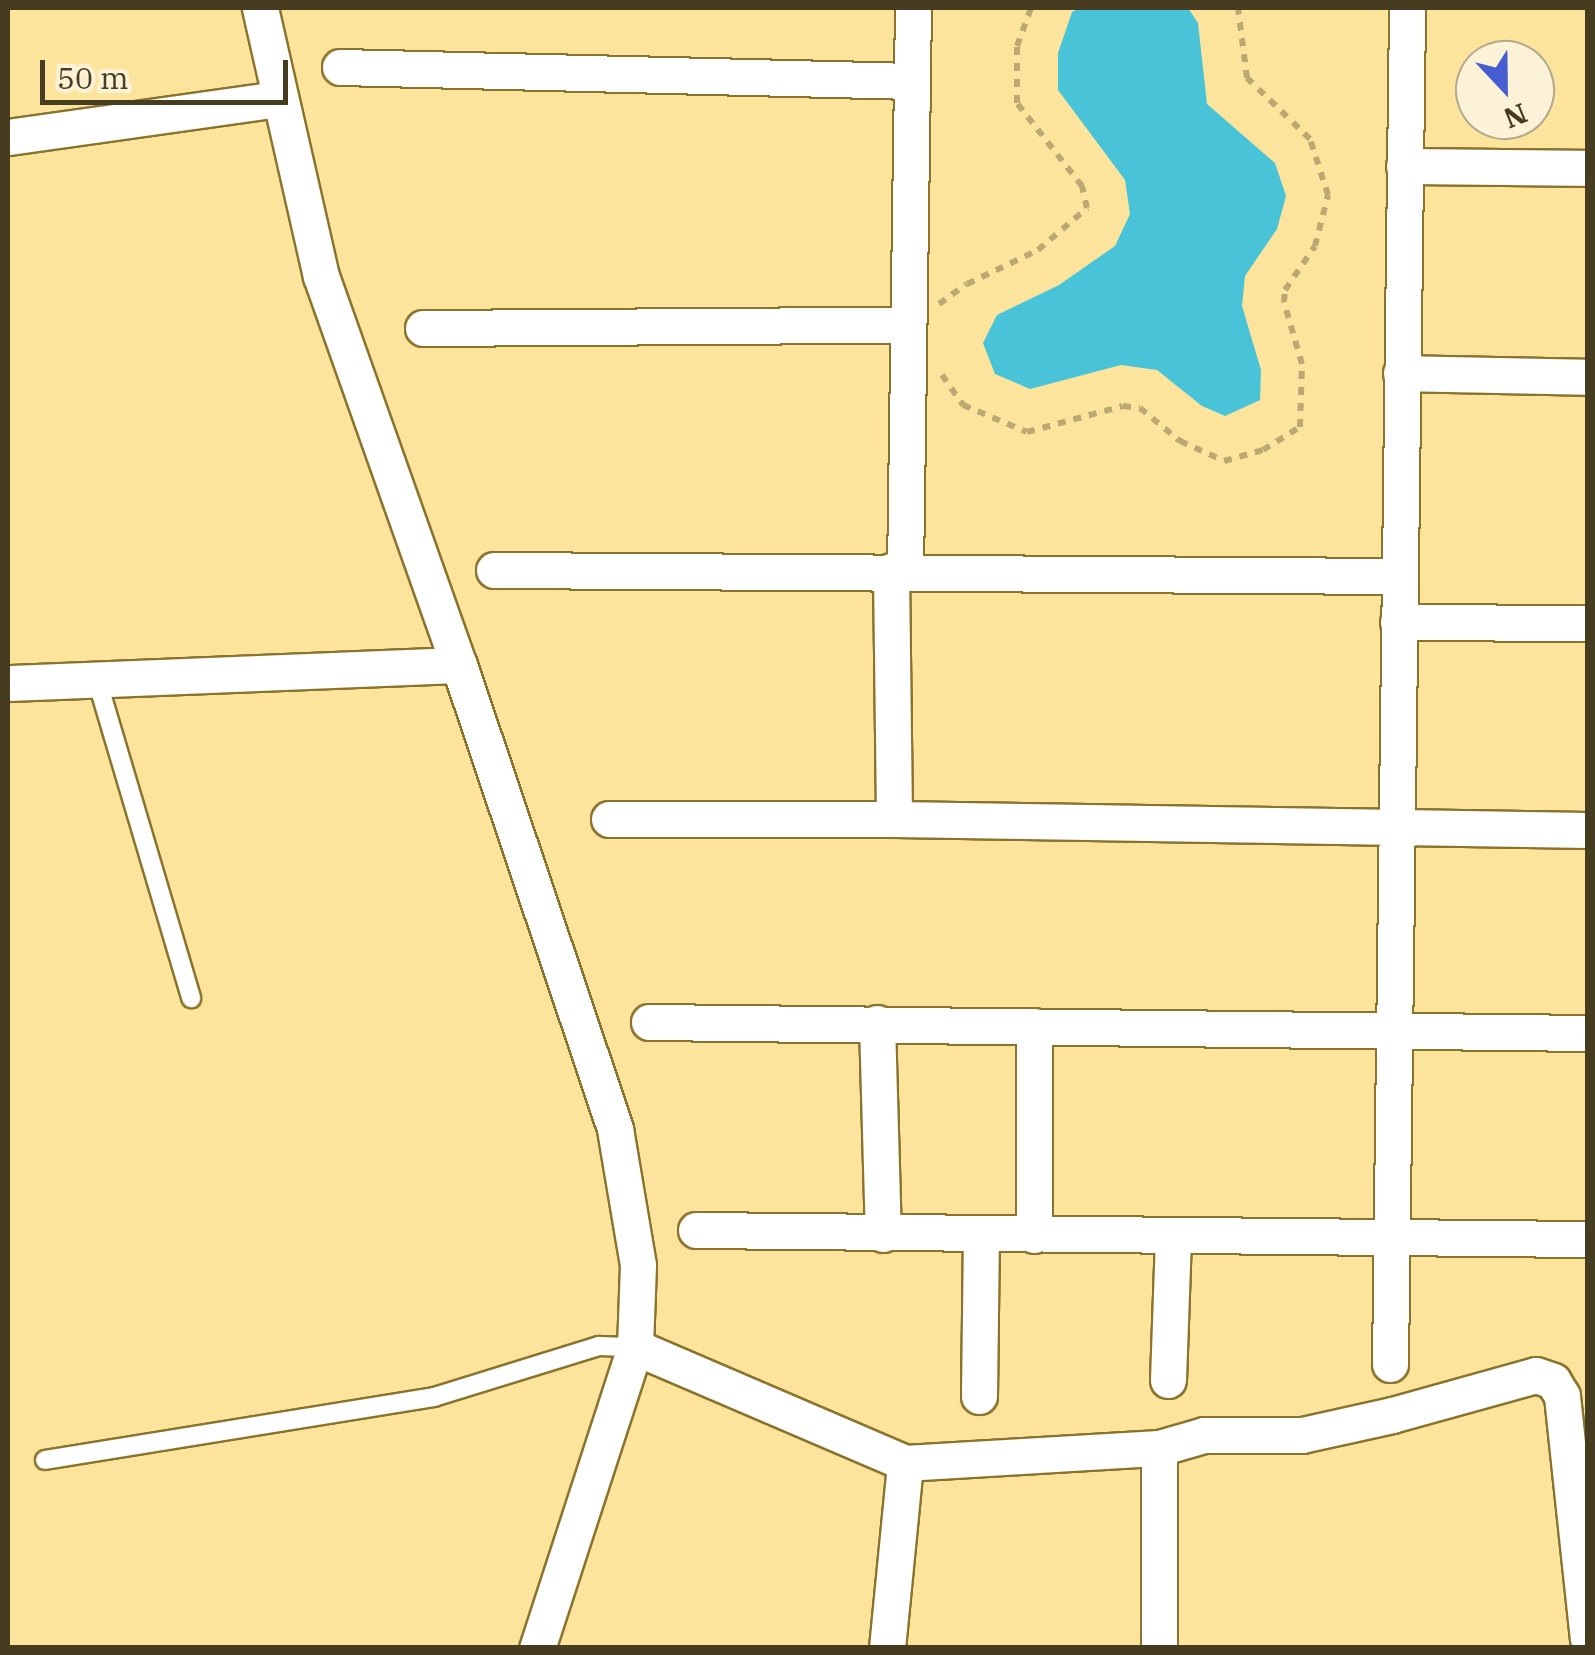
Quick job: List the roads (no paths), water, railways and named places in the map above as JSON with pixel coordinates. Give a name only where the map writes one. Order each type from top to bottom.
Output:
[{"type":"street","points":[[260,8],[320,276],[460,665],[615,1129],[638,1264],[635,1346],[537,1648]]},
{"type":"street","points":[[894,818],[913,8]]},
{"type":"street","points":[[1390,1364],[1407,8]]},
{"type":"street","points":[[340,67],[912,81]]},
{"type":"street","points":[[8,137],[279,99]]},
{"type":"street","points":[[1404,166],[1588,168]]},
{"type":"street","points":[[423,328],[908,325]]},
{"type":"street","points":[[1402,373],[1588,377]]},
{"type":"street","points":[[494,570],[1399,576]]},
{"type":"street","points":[[1398,622],[1588,624]]},
{"type":"street","points":[[8,683],[460,665]]},
{"type":"street","points":[[609,819],[894,818],[1588,830]]},
{"type":"street","points":[[649,1022],[1588,1032]]},
{"type":"street","points":[[877,1023],[883,1234]]},
{"type":"street","points":[[1034,1026],[1034,1235]]},
{"type":"street","points":[[696,1230],[1588,1240]]},
{"type":"street","points":[[978,1396],[981,1234]]},
{"type":"street","points":[[1168,1380],[1173,1237]]},
{"type":"street","points":[[635,1346],[904,1464],[1160,1448],[1204,1435],[1302,1434],[1392,1416],[1536,1375],[1553,1381],[1562,1396],[1588,1639],[1560,1648]]},
{"type":"street","points":[[1159,1648],[1160,1448]]},
{"type":"street","points":[[887,1648],[904,1464]]},
{"type":"lane","points":[[97,680],[191,998]]},
{"type":"lane","points":[[45,1460],[434,1397],[599,1346],[635,1346]]},
{"type":"water","points":[[1079,8],[1188,8],[1198,23],[1207,104],[1275,163],[1286,196],[1277,229],[1245,276],[1242,306],[1261,370],[1260,400],[1225,416],[1202,406],[1157,370],[1121,365],[1030,389],[995,374],[983,343],[997,315],[1059,285],[1115,246],[1130,214],[1125,180],[1058,90],[1058,53],[1072,12]]}]
